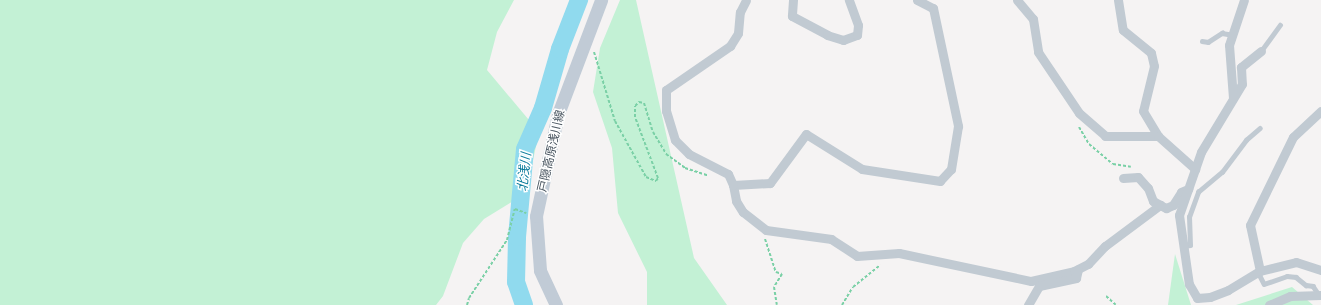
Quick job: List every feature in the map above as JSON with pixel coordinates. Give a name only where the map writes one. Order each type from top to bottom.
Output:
[{"type":"main road","name":"戸隠高原浅川線","points":[[556,305],[540,270],[536,216],[558,114],[601,0]]},
{"type":"street","points":[[746,0],[740,12],[738,33],[730,46],[666,90],[666,111],[675,140],[689,154],[728,174],[733,185],[736,200],[743,212],[768,231],[831,240],[857,256],[899,253],[1031,281],[1078,269],[1088,264],[1105,246],[1160,205]]},
{"type":"street","points":[[793,0],[792,16],[827,35],[843,40],[857,35],[858,25],[849,0]]},
{"type":"street","points":[[733,185],[770,183],[806,134],[862,169],[940,181],[951,169],[958,126],[933,8],[918,0]]},
{"type":"street","points":[[1017,0],[1033,19],[1038,52],[1079,113],[1105,136],[1158,136]]},
{"type":"street","points":[[1118,0],[1123,30],[1151,53],[1154,66],[1143,111],[1158,136],[1195,169]]},
{"type":"street","points":[[1233,99],[1229,52],[1244,0]]},
{"type":"street","points":[[1261,51],[1241,66],[1242,84],[1201,152],[1179,215],[1189,284],[1197,298],[1210,297],[1228,290],[1259,272],[1296,262],[1321,270]]},
{"type":"street","points":[[1259,272],[1250,225],[1293,137],[1321,111]]},
{"type":"street","points":[[1123,178],[1138,177],[1148,188],[1153,201],[1166,208],[1173,205],[1181,192],[1188,189]]},
{"type":"street","points":[[1028,305],[1039,286],[1076,278],[1078,269]]},
{"type":"street","points":[[1269,305],[1290,296],[1320,295]]},
{"type":"lane","points":[[1261,51],[1280,25]]},
{"type":"lane","points":[[1202,41],[1208,42],[1222,33],[1233,35]]},
{"type":"lane","points":[[1183,246],[1190,245],[1189,217],[1198,192],[1222,172],[1246,140],[1260,128]]},
{"type":"lane","points":[[1259,272],[1264,284],[1287,276],[1296,277],[1306,285],[1313,286],[1320,295]]},
{"type":"path","points":[[585,44],[596,54],[615,121],[646,177],[656,181],[658,178],[635,117],[635,106],[639,102],[644,103],[653,132],[666,154],[684,168],[711,177]]},
{"type":"path","points":[[467,305],[469,298],[506,240],[515,209],[536,216]]},
{"type":"path","points":[[768,231],[764,241],[776,272],[782,274],[774,287],[777,305]]},
{"type":"path","points":[[842,305],[853,287],[881,263]]},
{"type":"path","points":[[1106,296],[1116,305]]},
{"type":"green space","points":[[0,0],[514,0],[497,32],[487,70],[539,132],[526,193],[484,219],[463,243],[443,296],[436,305],[0,305]]},
{"type":"green space","points":[[620,0],[636,0],[694,258],[727,305],[647,305],[647,272],[618,213],[612,148],[593,92],[600,48]]},
{"type":"green space","points":[[1175,254],[1191,305],[1168,305]]},
{"type":"green space","points":[[1292,287],[1313,305],[1236,305]]},
{"type":"waterway","name":"北浅川","points":[[524,305],[516,282],[517,237],[525,149],[543,108],[560,49],[579,0]]}]
